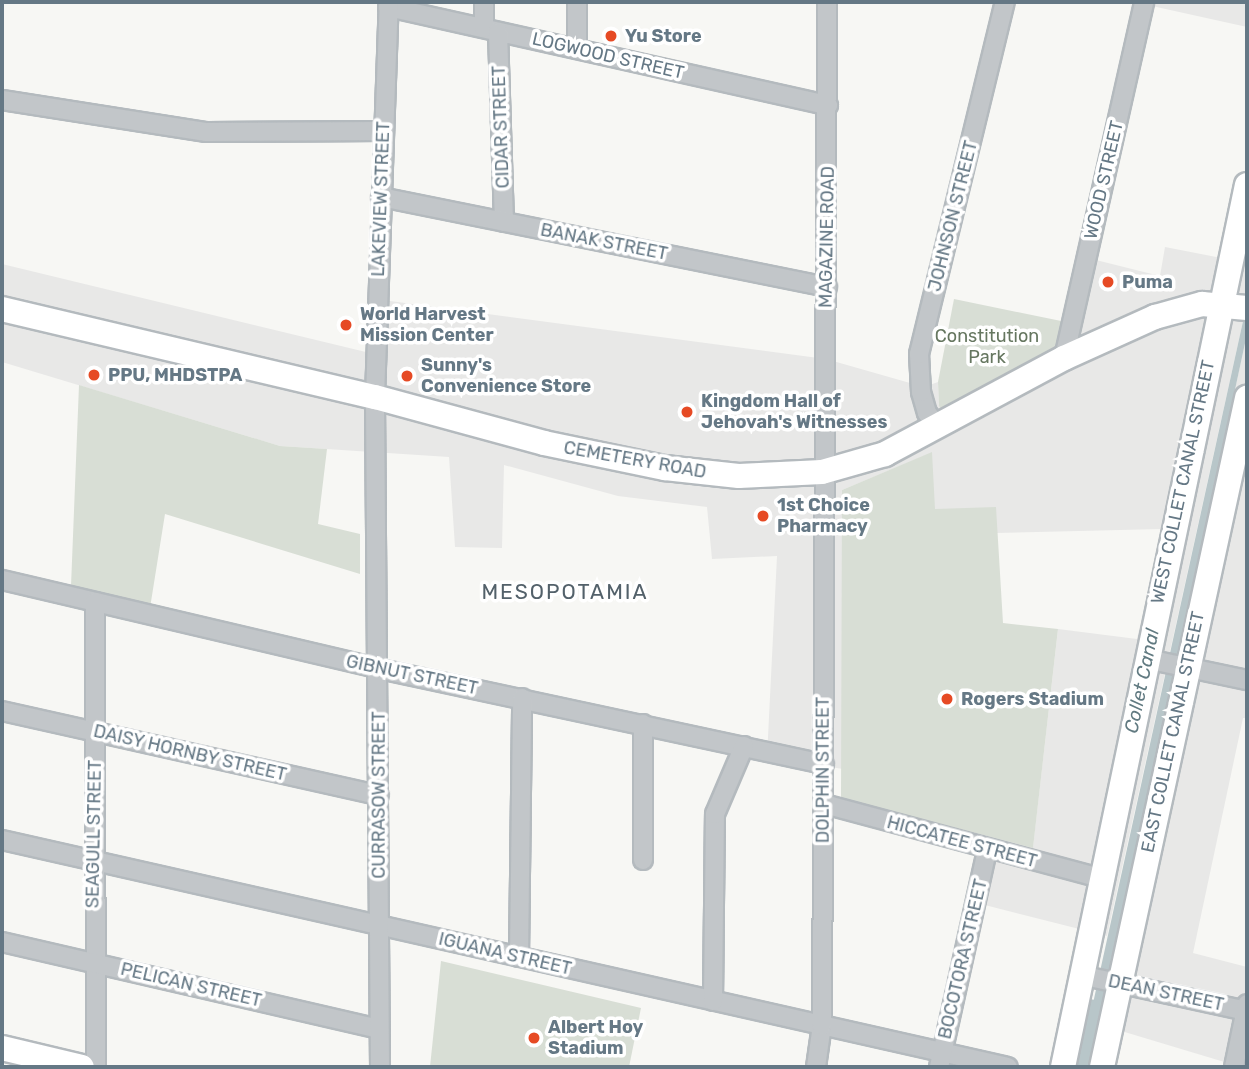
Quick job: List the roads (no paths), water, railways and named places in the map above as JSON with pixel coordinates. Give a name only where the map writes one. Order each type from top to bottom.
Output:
[{"type":"street","name":"CIDAR STREET","points":[[484,2],[491,30],[504,222]]},
{"type":"street","points":[[577,2],[577,49]]},
{"type":"street","name":"MAGAZINE ROAD","points":[[822,472],[827,287],[827,2]]},
{"type":"street","name":"JOHNSON STREET","points":[[938,426],[927,414],[921,392],[919,354],[1005,2]]},
{"type":"street","name":"WOOD STREET","points":[[1064,358],[1144,2]]},
{"type":"street","name":"LOGWOOD STREET","points":[[388,4],[491,30],[828,105]]},
{"type":"street","name":"LAKEVIEW STREET","points":[[375,397],[388,4]]},
{"type":"street","points":[[2,100],[207,132],[384,131]]},
{"type":"street","name":"WEST COLLET CANAL STREET","points":[[1063,1067],[1101,980],[1100,878],[1234,306],[1247,185]]},
{"type":"street","name":"BANAK STREET","points":[[381,197],[827,287]]},
{"type":"street","name":"CEMETERY ROAD","points":[[2,309],[375,397],[534,441],[666,468],[739,476],[822,472],[885,454],[1064,358],[1172,310],[1234,306]]},
{"type":"street","name":"CURRASOW STREET","points":[[375,397],[380,669],[380,1067]]},
{"type":"street","name":"EAST COLLET CANAL STREET","points":[[1102,1067],[1101,980],[1183,666],[1247,398]]},
{"type":"street","name":"DOLPHIN STREET","points":[[816,1067],[822,1025],[822,472]]},
{"type":"street","name":"GIBNUT STREET","points":[[2,580],[380,669],[824,764]]},
{"type":"street","name":"SEAGULL STREET","points":[[95,601],[93,963],[96,1067]]},
{"type":"street","points":[[1153,660],[1247,680]]},
{"type":"street","points":[[519,957],[522,698]]},
{"type":"street","name":"DAISY HORNBY STREET","points":[[2,710],[379,795]]},
{"type":"street","points":[[643,724],[643,860]]},
{"type":"street","points":[[713,1001],[715,814],[744,746]]},
{"type":"street","name":"HICCATEE STREET","points":[[824,804],[987,850],[1100,878]]},
{"type":"street","name":"IGUANA STREET","points":[[2,840],[822,1025],[941,1060],[1009,1067]]},
{"type":"street","name":"BOCOTORA STREET","points":[[941,1060],[987,850]]},
{"type":"street","name":"PELICAN STREET","points":[[2,942],[379,1029]]},
{"type":"street","name":"DEAN STREET","points":[[1101,980],[1247,1008]]},
{"type":"street","points":[[1234,1067],[1247,1008]]},
{"type":"street","points":[[2,1048],[82,1067]]},
{"type":"waterway","name":"Collet Canal","points":[[1078,1067],[1092,1008]]},
{"type":"place","name":"Yu Store","points":[[611,36]]},
{"type":"place","name":"Puma","points":[[1108,282]]},
{"type":"place","name":"World Harvest Mission Center","points":[[346,325]]},
{"type":"place","name":"PPU, MHDSTPA","points":[[94,375]]},
{"type":"place","name":"Sunny's Convenience Store","points":[[407,376]]},
{"type":"place","name":"Kingdom Hall of Jehovah's Witnesses","points":[[687,412]]},
{"type":"place","name":"1st Choice Pharmacy","points":[[763,516]]},
{"type":"place","name":"Rogers Stadium","points":[[947,699]]},
{"type":"place","name":"Albert Hoy Stadium","points":[[534,1038]]},
{"type":"district","name":"MESOPOTAMIA","points":[[565,592]]},
{"type":"park label","name":"Constitution Park","points":[[987,347]]}]
